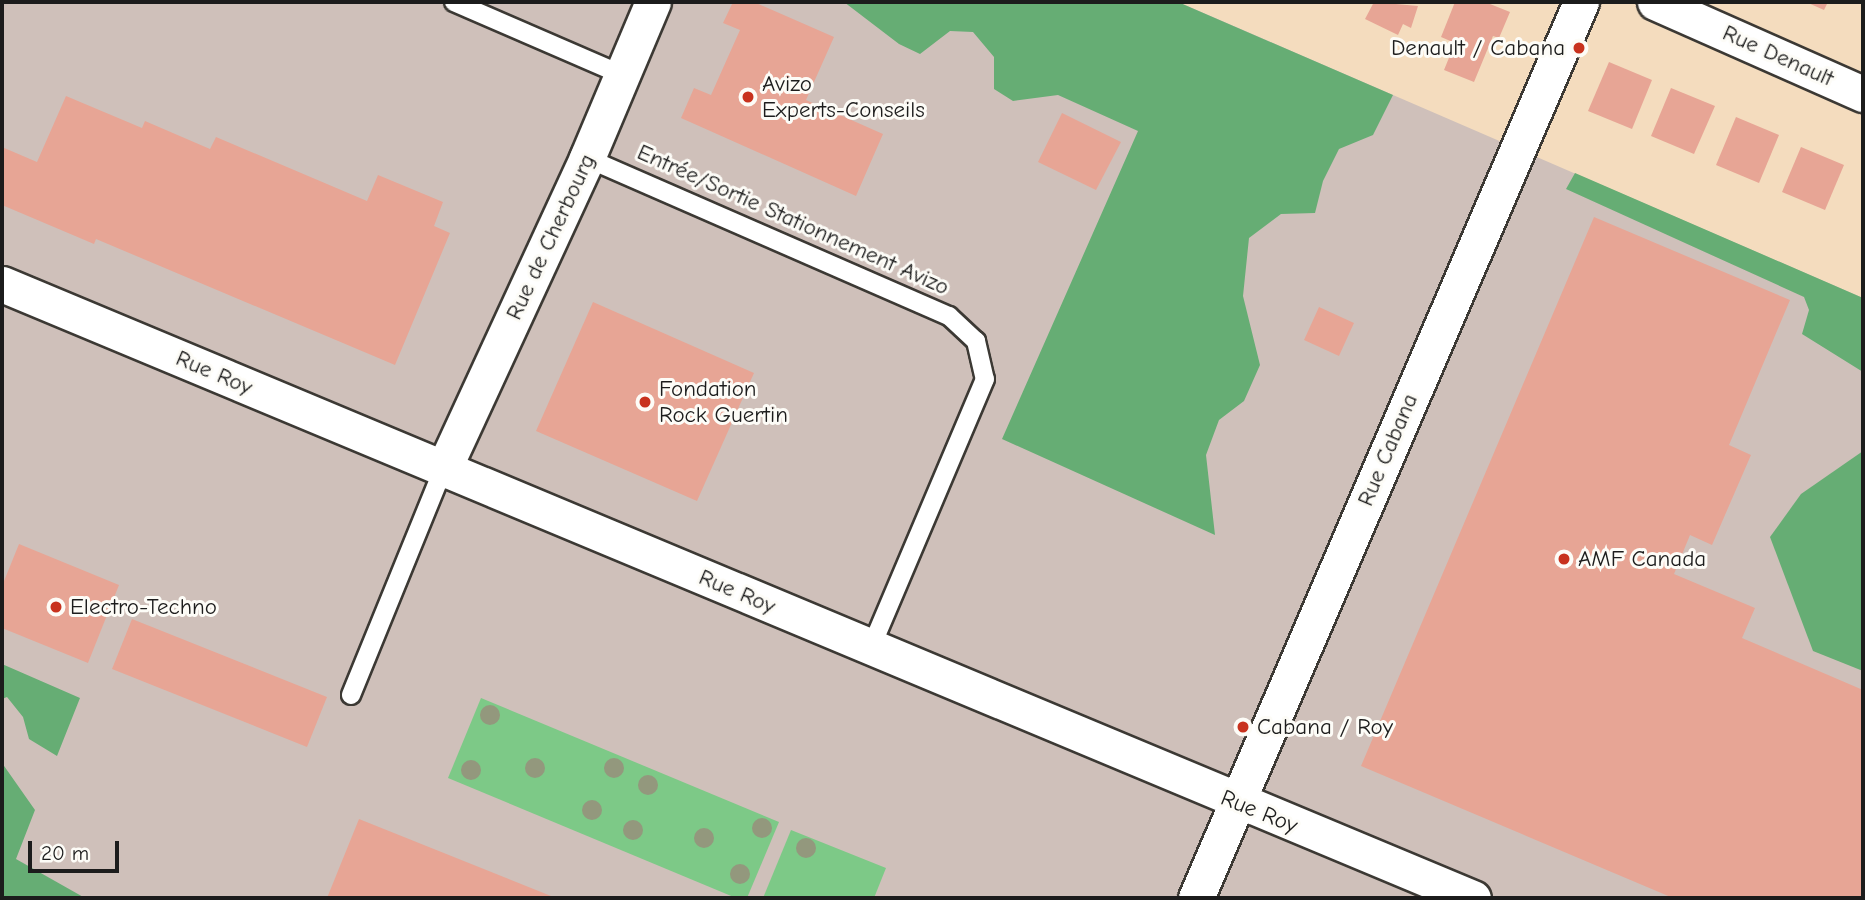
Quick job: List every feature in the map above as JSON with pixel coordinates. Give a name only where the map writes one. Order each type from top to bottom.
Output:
[{"type":"street","name":"Rue de Cherbourg","points":[[443,470],[587,159],[653,2]]},
{"type":"street","name":"Rue Cabana","points":[[1196,898],[1581,2]]},
{"type":"street","name":"Rue Denault","points":[[1655,2],[1863,94]]},
{"type":"street","name":"Rue Roy","points":[[2,284],[1237,803],[1473,898]]},
{"type":"lane","points":[[454,2],[623,75]]},
{"type":"lane","name":"Entrée/Sortie Stationnement Avizo","points":[[587,159],[948,316],[976,341],[985,379],[872,648]]},
{"type":"lane","points":[[351,695],[443,470]]},
{"type":"shaded area","points":[[2,2],[1178,2],[1863,298],[1863,898],[2,898]]},
{"type":"green space","points":[[844,2],[1178,2],[1393,95],[1373,135],[1339,149],[1323,181],[1315,213],[1281,214],[1249,238],[1243,296],[1260,365],[1244,401],[1219,420],[1206,455],[1215,535],[1002,439],[1138,131],[1058,95],[1013,101],[994,89],[994,57],[973,32],[950,31],[920,54],[899,44]]},
{"type":"green space","points":[[1575,173],[1863,298],[1863,372],[1802,334],[1809,310],[1804,297],[1566,189]]},
{"type":"green space","points":[[1863,451],[1863,671],[1813,651],[1770,537],[1801,494]]},
{"type":"green space","points":[[2,664],[80,698],[57,756],[29,739],[23,717],[7,697],[2,699]]},
{"type":"green space","points":[[481,698],[779,822],[747,898],[736,898],[448,778]]},
{"type":"green space","points":[[2,763],[35,810],[16,859],[85,898],[2,898]]},
{"type":"green space","points":[[791,830],[886,868],[874,898],[763,898]]},
{"type":"building","name":"Avizo Experts-Conseils","points":[[733,2],[754,2],[834,37],[806,100],[883,134],[856,196],[681,118],[694,88],[711,95],[740,30],[723,23]]},
{"type":"building","points":[[1374,2],[1418,6],[1411,28],[1403,24],[1398,35],[1365,19]]},
{"type":"building","points":[[1455,2],[1485,2],[1510,12],[1499,38],[1493,36],[1474,82],[1444,70],[1455,43],[1441,37]]},
{"type":"building","points":[[1806,2],[1828,2],[1824,10]]},
{"type":"building","points":[[1609,62],[1652,80],[1632,129],[1588,111]]},
{"type":"building","points":[[1671,88],[1715,106],[1694,154],[1651,136]]},
{"type":"building","points":[[66,96],[142,128],[145,121],[210,149],[216,137],[367,201],[378,175],[443,202],[434,226],[450,233],[395,365],[96,239],[94,244],[2,205],[2,147],[37,162]]},
{"type":"building","points":[[1062,113],[1121,142],[1096,190],[1038,162]]},
{"type":"building","points":[[1736,117],[1779,135],[1759,183],[1716,165]]},
{"type":"building","points":[[1801,147],[1844,165],[1825,210],[1782,192]]},
{"type":"building","name":"AMF Canada","points":[[1594,217],[1790,300],[1729,445],[1751,455],[1712,545],[1690,535],[1674,574],[1755,608],[1742,638],[1863,690],[1863,898],[1673,898],[1361,766]]},
{"type":"building","name":"Fondation Rock Guertin","points":[[593,302],[754,373],[697,501],[536,431]]},
{"type":"building","points":[[1319,307],[1354,323],[1339,356],[1304,340]]},
{"type":"building","name":"Electro-Techno","points":[[19,544],[119,585],[88,663],[2,628],[2,586]]},
{"type":"building","points":[[132,619],[327,697],[307,747],[112,669]]},
{"type":"building","points":[[359,819],[556,898],[327,898]]},
{"type":"place","name":"Denault / Cabana","points":[[1579,48]]},
{"type":"place","name":"Avizo Experts-Conseils","points":[[748,97]]},
{"type":"place","name":"Fondation Rock Guertin","points":[[645,402]]},
{"type":"place","name":"AMF Canada","points":[[1564,559]]},
{"type":"place","name":"Electro-Techno","points":[[56,607]]},
{"type":"place","name":"Cabana / Roy","points":[[1243,727]]}]
